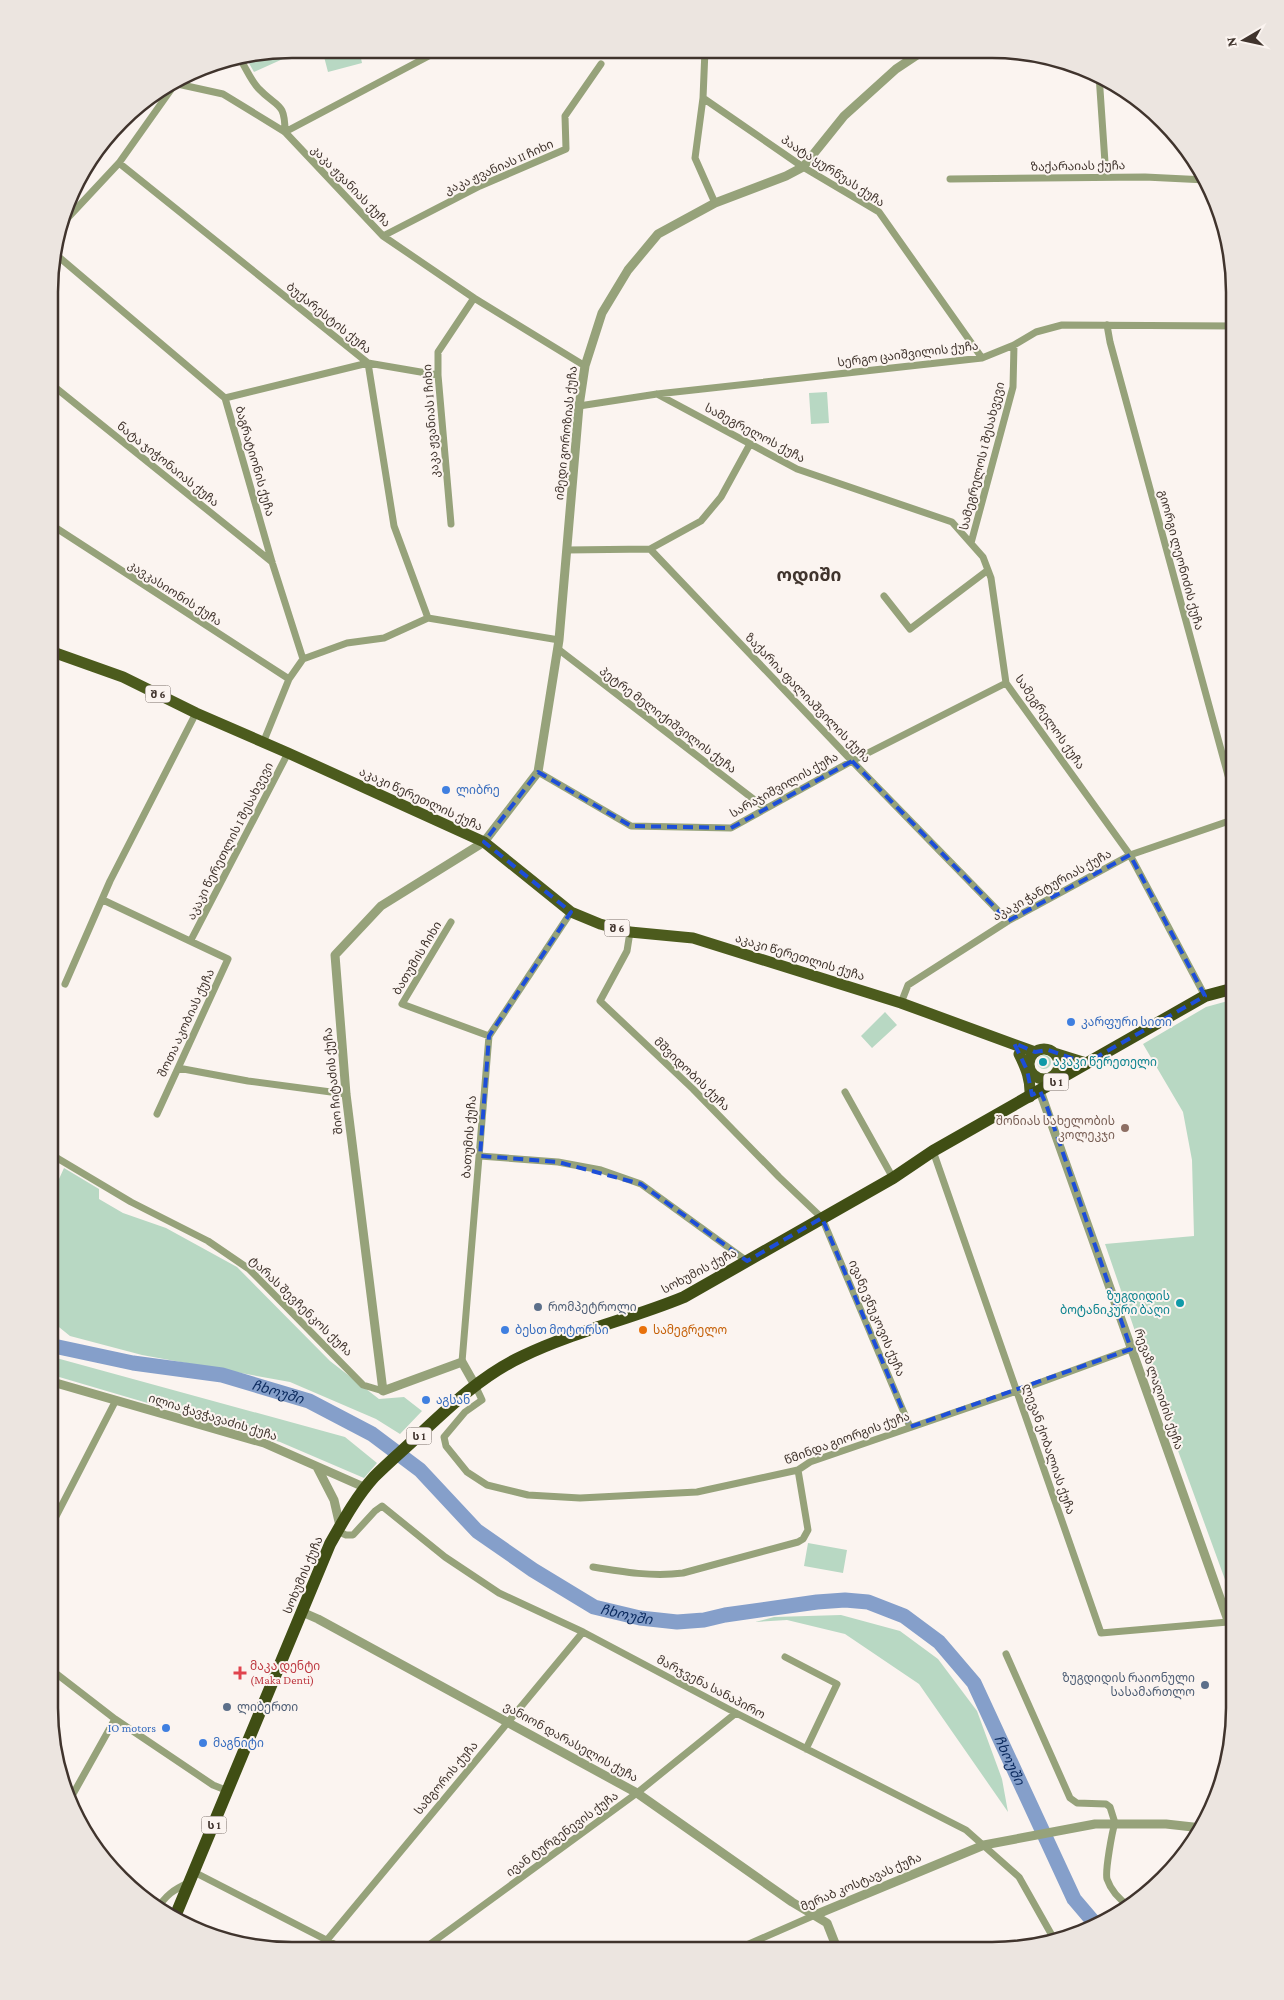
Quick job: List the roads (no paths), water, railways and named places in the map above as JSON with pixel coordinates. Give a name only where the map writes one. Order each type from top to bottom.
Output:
[{"type":"highway","name":"სოხუმის ქუჩა","points":[[177,1912],[330,1544],[374,1477],[463,1394],[504,1366],[524,1355],[684,1297],[894,1178],[933,1151],[1035,1094],[1057,1076],[1086,1063],[1205,996],[1226,990]]},
{"type":"main road","name":"აკაკი წერეთლის ქუჩა","points":[[58,654],[123,677],[196,713],[484,842],[570,912],[600,924],[630,932],[693,938],[901,1003],[1003,1040]]},
{"type":"main road","name":"შ 6","points":[[1003,1040],[1035,1052],[1041,1049],[1048,1050],[1086,1063]]},
{"type":"main road","name":"შ 6","points":[[1003,1040],[1019,1054],[1031,1071],[1035,1094]]},
{"type":"main road","points":[[1035,1052],[1029,1062],[1031,1071],[1037,1077],[1049,1078],[1057,1076],[1057,1058],[1054,1053]]},
{"type":"main road","name":"შ 6","points":[[1019,1054],[1027,1070],[1030,1087],[1035,1094]]},
{"type":"street","points":[[242,63],[258,88],[280,107],[285,114],[285,132],[425,58]]},
{"type":"street","points":[[704,58],[695,158],[715,203]]},
{"type":"street","name":"იმედი გოროზიას ქუჩა","points":[[484,842],[538,772],[558,645],[585,366],[602,313],[628,270],[658,234],[715,203],[786,176],[803,167],[844,116],[896,69],[912,58]]},
{"type":"street","name":"კაკა ჟვანიას II ჩიხი","points":[[383,236],[480,186],[566,149],[565,116],[601,64]]},
{"type":"street","points":[[1100,84],[1106,177]]},
{"type":"street","name":"კაკა ჟვანიას ქუჩა","points":[[181,85],[223,94],[285,132],[383,236],[474,298],[585,366]]},
{"type":"street","points":[[70,215],[119,163],[168,93]]},
{"type":"street","name":"პაატა ყურწუას ქუჩა","points":[[702,98],[803,167],[879,212],[982,358]]},
{"type":"street","name":"ბუქარესტის ქუჩა","points":[[119,163],[368,363],[394,526],[428,618]]},
{"type":"street","name":"ზაქარაიას ქუჩა","points":[[950,179],[1145,177],[1198,180]]},
{"type":"street","name":"ბაგრატიონის ქუჩა","points":[[60,258],[225,398],[272,562],[303,659]]},
{"type":"street","name":"კაკა ჟვანიას I ჩიხი","points":[[451,524],[438,375],[438,352],[474,298]]},
{"type":"street","name":"სერგო ცაიშვილის ქუჩა","points":[[580,406],[657,394],[982,358],[1014,345],[1036,332],[1062,325],[1226,326]]},
{"type":"street","name":"გიორგი ლეონიძის ქუჩა","points":[[1107,325],[1110,342],[1226,768]]},
{"type":"street","name":"სამეგრელოს I შესახვევი","points":[[971,543],[1013,387],[1014,345]]},
{"type":"street","points":[[225,398],[368,363],[438,375]]},
{"type":"street","name":"ნატა ჯიჭონაიას ქუჩა","points":[[58,390],[272,562]]},
{"type":"street","name":"სამეგრელოს ქუჩა","points":[[657,394],[796,469],[952,522],[983,557],[991,578],[1006,683],[1130,855],[1205,996]]},
{"type":"street","points":[[567,550],[650,549],[701,522],[721,497],[750,444]]},
{"type":"street","name":"კავკასიონის ქუჩა","points":[[58,529],[289,679]]},
{"type":"street","name":"ზაქარია ფალიაშვილის ქუჩა","points":[[650,549],[1008,921]]},
{"type":"street","points":[[884,596],[910,629],[988,570]]},
{"type":"street","points":[[263,743],[289,679],[303,659],[347,643],[384,638],[428,618],[558,645]]},
{"type":"street","name":"პეტრე მელიქიშვილის ქუჩა","points":[[558,645],[765,808]]},
{"type":"street","name":"სარაჯიშვილის ქუჩა","points":[[538,772],[631,826],[731,828],[852,761],[1006,683]]},
{"type":"street","points":[[65,984],[110,882],[196,713]]},
{"type":"street","name":"აკაკი წერეთლის I შესახვევი","points":[[191,940],[288,753]]},
{"type":"street","name":"აკაკი ჭანტურიას ქუჩა","points":[[901,1003],[908,985],[1008,921],[1130,855],[1226,822]]},
{"type":"street","name":"შიო ჩიტაძის ქუჩა","points":[[383,1391],[346,1094],[335,955],[381,906],[484,842]]},
{"type":"street","name":"შოთა აკობიას ქუჩა","points":[[103,900],[228,959],[157,1114]]},
{"type":"street","name":"ბათუმის ქუჩა","points":[[462,1362],[489,1036],[570,912]]},
{"type":"street","name":"ბათუმის ჩიხი","points":[[452,922],[402,1004],[489,1036]]},
{"type":"street","name":"მშვიდობის ქუჩა","points":[[630,932],[627,951],[600,1001],[693,1089],[822,1218]]},
{"type":"street","points":[[178,1068],[248,1081],[346,1094]]},
{"type":"street","points":[[845,1092],[894,1178]]},
{"type":"street","name":"რევაზ ლაღიძის ქუჩა","points":[[1035,1094],[1058,1136],[1226,1616]]},
{"type":"street","name":"ლევან ქობალიას ქუჩა","points":[[933,1151],[1101,1633],[1226,1622]]},
{"type":"street","points":[[480,1156],[558,1162],[601,1170],[641,1184],[747,1261]]},
{"type":"street","name":"ტარას შევჩენკოს ქუჩა","points":[[58,1159],[131,1202],[208,1241],[249,1269],[363,1385],[383,1391]]},
{"type":"street","name":"ივანე ვნუკოვის ქუჩა","points":[[822,1218],[910,1426]]},
{"type":"street","name":"წმინდა გიორგის ქუჩა","points":[[475,1385],[482,1400],[465,1412],[444,1437],[446,1446],[468,1472],[488,1485],[528,1494],[580,1498],[697,1492],[798,1470],[810,1462],[910,1426],[1017,1391],[1131,1349]]},
{"type":"street","points":[[383,1391],[462,1362],[475,1385]]},
{"type":"street","name":"ილია ჭავჭავაძის ქუჩა","points":[[58,1383],[264,1443],[366,1488]]},
{"type":"street","points":[[58,1513],[116,1400]]},
{"type":"street","points":[[317,1467],[334,1500],[339,1528]]},
{"type":"street","points":[[593,1567],[625,1572],[667,1575],[683,1574],[798,1542],[803,1539],[808,1530],[798,1470]]},
{"type":"street","name":"მარჯვენა სანაპირო","points":[[339,1528],[346,1535],[353,1535],[375,1510],[382,1506],[445,1557],[499,1593],[583,1632],[736,1713],[966,1830],[1019,1877],[1052,1935]]},
{"type":"street","name":"ვანიონ დარასელის ქუჩა","points":[[302,1612],[637,1793],[792,1902],[827,1923],[834,1942]]},
{"type":"street","name":"სამგორის ქუჩა","points":[[328,1940],[583,1632]]},
{"type":"street","points":[[1006,1654],[1070,1798],[1077,1803],[1106,1804],[1110,1807],[1115,1824],[1112,1832],[1107,1878],[1118,1898],[1124,1902]]},
{"type":"street","points":[[785,1657],[837,1684],[806,1749]]},
{"type":"street","points":[[58,1675],[116,1719],[213,1785],[228,1791]]},
{"type":"street","name":"ივან ტურგენევის ქუჩა","points":[[433,1942],[637,1793],[736,1713]]},
{"type":"street","points":[[73,1793],[116,1719]]},
{"type":"street","points":[[1115,1824],[1166,1824],[1194,1827]]},
{"type":"street","name":"მერაბ კოსტავას ქუჩა","points":[[752,1942],[984,1845],[1078,1826],[1115,1824]]},
{"type":"street","points":[[161,1903],[191,1877],[331,1942]]},
{"type":"waterway","name":"ჩხოუში","points":[[58,1347],[133,1363],[222,1375],[309,1401],[372,1434],[420,1470],[477,1531],[533,1570],[594,1607],[640,1618],[677,1622],[704,1620],[725,1615],[817,1602],[845,1600],[868,1602],[904,1616],[939,1642],[974,1683],[1074,1899],[1092,1920]]},
{"type":"place","name":"ლიბრე","points":[[446,790]]},
{"type":"place","name":"კარფური სითი","points":[[1071,1022]]},
{"type":"place","name":"აკაკი წერეთელი","points":[[1043,1062]]},
{"type":"place","name":"შონიას სახელობის კოლეკჯი","points":[[1125,1128]]},
{"type":"place","name":"ზუგდიდის ბოტანიკური ბაღი","points":[[1180,1303]]},
{"type":"place","name":"რომპეტროლი","points":[[538,1307]]},
{"type":"place","name":"ბესთ მოტორსი","points":[[505,1330]]},
{"type":"place","name":"სამეგრელო","points":[[643,1330]]},
{"type":"place","name":"აგსან","points":[[426,1400]]},
{"type":"place","name":"მაკა დენტი (Maka Denti)","points":[[240,1673]]},
{"type":"place","name":"ზუგდიდის რაიონული სასამართლო","points":[[1205,1685]]},
{"type":"place","name":"ლიბერთი","points":[[227,1707]]},
{"type":"place","name":"IO motors","points":[[166,1728]]},
{"type":"place","name":"მაგნიტი","points":[[203,1743]]},
{"type":"district","name":"ოდიში","points":[[809,575]]}]
